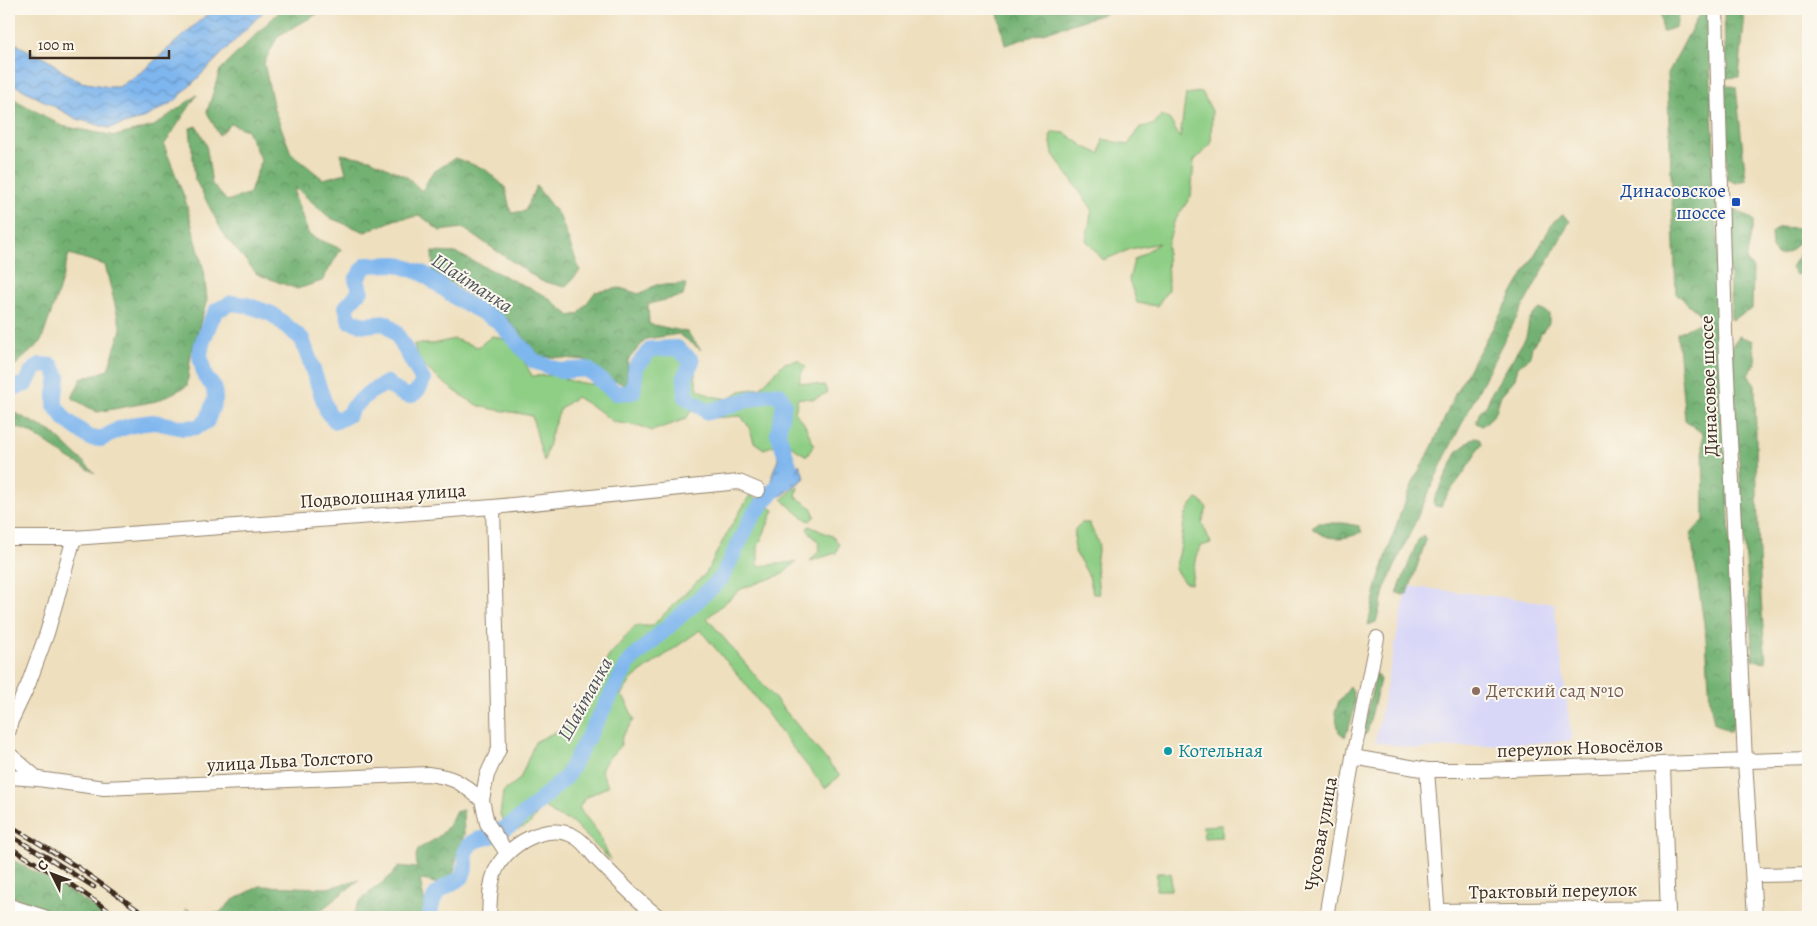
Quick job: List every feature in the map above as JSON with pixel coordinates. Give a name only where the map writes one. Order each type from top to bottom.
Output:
[{"type":"street","name":"Динасовое шоссе","points":[[1716,9],[1725,332],[1745,761],[1755,917]]},
{"type":"street","name":"Подволошная улица","points":[[9,538],[74,538],[493,507],[738,482],[758,490]]},
{"type":"street","points":[[493,507],[499,749],[487,775],[482,800],[484,814],[494,835],[507,853]]},
{"type":"street","points":[[9,730],[10,723],[28,685],[47,633],[74,538]]},
{"type":"street","name":"Чусовая улица","points":[[1326,917],[1353,757],[1378,638]]},
{"type":"street","points":[[9,754],[38,779]]},
{"type":"street","name":"переулок Новосёлов","points":[[1353,757],[1427,770],[1663,765],[1808,759]]},
{"type":"street","points":[[1663,765],[1668,912]]},
{"type":"street","points":[[1427,770],[1438,914]]},
{"type":"street","name":"улица Льва Толстого","points":[[9,778],[38,779],[104,788],[428,774],[448,777],[460,782],[482,800]]},
{"type":"street","points":[[489,917],[491,885],[501,860],[507,853],[525,840],[544,833],[560,832],[576,837],[642,905],[659,917]]},
{"type":"street","points":[[1753,875],[1808,874]]},
{"type":"street","points":[[9,906],[44,917]]},
{"type":"street","name":"Трактовый переулок","points":[[1438,914],[1668,912]]},
{"type":"shaded area","name":"Детский сад №10","points":[[1407,586],[1554,603],[1572,741],[1417,749],[1375,742]]},
{"type":"green space","points":[[282,9],[326,9],[278,36],[264,63],[274,109],[291,153],[323,179],[346,173],[341,154],[370,159],[407,177],[422,191],[432,173],[455,158],[485,169],[505,187],[511,213],[525,211],[536,186],[560,217],[580,271],[565,287],[541,281],[463,228],[440,231],[421,216],[397,219],[365,232],[330,218],[295,187],[295,197],[309,235],[341,249],[322,281],[297,289],[257,274],[224,235],[195,179],[190,128],[197,126],[206,144],[212,184],[227,201],[250,193],[261,160],[247,130],[231,124],[219,135],[207,112],[220,70]]},
{"type":"green space","points":[[997,9],[1119,9],[1005,45]]},
{"type":"green space","points":[[1661,9],[1679,9],[1676,27],[1662,32]]},
{"type":"green space","points":[[1702,9],[1708,9],[1737,715],[1730,732],[1714,723],[1710,702],[1706,638],[1691,534],[1704,519],[1703,434],[1685,420],[1677,333],[1706,320],[1676,293],[1667,75]]},
{"type":"green space","points":[[1724,9],[1742,9],[1744,24],[1739,77],[1726,78]]},
{"type":"green space","points":[[1725,84],[1736,87],[1746,180],[1736,183],[1727,179]]},
{"type":"green space","points":[[1202,92],[1212,111],[1211,144],[1194,161],[1191,196],[1174,222],[1167,247],[1168,290],[1157,306],[1137,303],[1129,280],[1134,260],[1159,243],[1131,249],[1103,260],[1086,240],[1092,209],[1053,154],[1050,136],[1053,132],[1065,133],[1085,147],[1100,154],[1103,139],[1128,145],[1140,127],[1153,125],[1162,115],[1170,120],[1180,138],[1186,94]]},
{"type":"green space","points":[[197,95],[164,145],[185,199],[204,271],[207,300],[191,353],[187,386],[157,401],[97,412],[72,398],[81,379],[108,370],[121,329],[105,265],[69,254],[41,342],[12,368],[9,367],[9,96],[62,126],[115,136],[154,126]]},
{"type":"green space","points":[[1730,206],[1754,220],[1746,260],[1753,269],[1752,309],[1731,320],[1728,237]]},
{"type":"green space","points":[[1808,213],[1806,226],[1800,240],[1790,250],[1778,256],[1772,249],[1771,233],[1779,227],[1798,228]]},
{"type":"green space","points":[[1563,215],[1570,221],[1501,346],[1445,457],[1385,588],[1376,622],[1368,625],[1377,585],[1400,514],[1415,478],[1433,445],[1456,392],[1554,221]]},
{"type":"green space","points":[[1808,240],[1808,272],[1796,275],[1791,267]]},
{"type":"green space","points":[[432,252],[456,253],[546,296],[570,316],[579,314],[595,292],[620,288],[639,294],[656,285],[686,284],[683,296],[648,304],[649,324],[687,332],[701,350],[679,334],[646,339],[628,360],[626,385],[605,377],[586,360],[540,356],[506,318],[433,271]]},
{"type":"green space","points":[[1540,309],[1549,314],[1549,323],[1532,346],[1530,357],[1518,367],[1515,379],[1501,395],[1495,414],[1482,426],[1476,423],[1480,411],[1486,406],[1492,392],[1526,337],[1530,318]]},
{"type":"green space","points":[[492,336],[507,341],[517,350],[532,376],[553,375],[571,381],[620,389],[629,386],[633,361],[644,348],[661,343],[680,345],[688,348],[694,354],[697,362],[695,373],[698,389],[711,396],[728,399],[740,391],[760,388],[784,363],[798,360],[806,367],[801,374],[799,382],[825,386],[827,393],[814,399],[798,398],[795,413],[804,423],[814,445],[807,456],[786,441],[764,449],[754,442],[749,427],[741,416],[711,418],[691,411],[686,419],[652,431],[640,426],[613,422],[601,412],[576,397],[561,408],[553,428],[544,462],[532,416],[483,407],[469,400],[425,367],[419,358],[414,344],[433,344],[454,339],[478,347]]},
{"type":"green space","points":[[1739,336],[1753,341],[1756,363],[1748,375],[1755,384],[1759,558],[1766,662],[1753,660],[1731,347]]},
{"type":"green space","points":[[9,410],[52,432],[95,473],[68,458],[32,433],[9,424]]},
{"type":"green space","points":[[1475,437],[1480,438],[1482,443],[1441,507],[1435,506],[1433,502],[1458,451]]},
{"type":"green space","points":[[798,487],[796,497],[811,507],[815,516],[810,521],[782,499]]},
{"type":"green space","points":[[750,495],[774,510],[758,547],[758,566],[796,562],[783,574],[741,589],[707,618],[840,776],[825,788],[748,687],[700,630],[633,678],[621,695],[626,701],[634,720],[622,736],[621,745],[606,761],[601,770],[608,786],[585,798],[579,808],[599,834],[610,860],[572,822],[557,816],[543,806],[529,825],[511,832],[500,815],[503,792],[520,779],[535,742],[569,725],[609,656],[635,626],[652,626],[706,573]]},
{"type":"green space","points":[[1197,499],[1207,508],[1202,523],[1211,543],[1201,546],[1196,556],[1191,584],[1183,581],[1175,569],[1186,516],[1188,510]]},
{"type":"green space","points":[[1081,523],[1089,523],[1099,544],[1096,564],[1099,594],[1093,594],[1089,576],[1074,550],[1075,529]]},
{"type":"green space","points":[[1319,523],[1343,523],[1359,526],[1362,532],[1343,538],[1330,537],[1312,528]]},
{"type":"green space","points":[[809,526],[834,537],[839,544],[836,553],[810,561],[820,550],[819,543],[807,529]]},
{"type":"green space","points":[[1423,535],[1426,540],[1408,593],[1403,595],[1397,593],[1418,540]]},
{"type":"green space","points":[[1376,673],[1380,680],[1367,733],[1362,736]]},
{"type":"green space","points":[[1350,687],[1353,693],[1354,705],[1352,718],[1345,737],[1339,732],[1335,713],[1339,701]]},
{"type":"green space","points":[[463,810],[464,835],[458,851],[453,875],[443,885],[420,880],[425,904],[423,917],[353,917],[361,901],[394,873],[399,866],[417,868],[416,856],[418,849],[441,835],[455,812]]},
{"type":"green space","points":[[1222,825],[1222,837],[1204,838],[1203,826]]},
{"type":"green space","points":[[9,858],[73,893],[108,917],[65,917],[9,895]]},
{"type":"green space","points":[[1157,873],[1171,873],[1171,890],[1156,890]]},
{"type":"green space","points":[[359,880],[321,910],[317,917],[197,917],[185,909],[201,914],[219,913],[233,900],[260,886],[327,888]]},
{"type":"water","points":[[213,9],[266,9],[175,101],[142,119],[109,128],[77,119],[9,82],[9,38],[21,47],[49,60],[62,71],[81,82],[119,87],[144,70]]},
{"type":"water","points":[[780,439],[791,460],[793,460],[796,469],[799,464],[805,478],[783,495],[773,498],[767,492],[772,486],[772,474],[778,460],[777,446]]},
{"type":"waterway","name":"Шайтанка","points":[[9,386],[12,388],[26,384],[32,372],[40,365],[52,366],[58,377],[55,406],[66,420],[90,438],[101,439],[119,429],[154,422],[183,428],[197,427],[207,421],[215,399],[214,387],[205,377],[200,356],[202,343],[217,310],[232,303],[247,305],[272,314],[302,339],[328,413],[336,421],[348,415],[353,407],[370,392],[387,383],[403,394],[412,395],[419,388],[423,380],[396,333],[386,323],[365,325],[350,321],[346,307],[361,290],[356,280],[366,265],[397,264],[424,274],[458,299],[498,321],[534,361],[561,371],[587,369],[616,393],[633,392],[636,367],[651,349],[677,348],[692,361],[685,376],[686,397],[708,412],[768,394],[779,394],[784,403],[778,433],[789,465],[786,476],[753,515],[721,579],[629,662],[566,777],[512,824],[489,837],[471,843],[465,852],[466,865],[462,877],[439,891],[433,900],[430,917]]},
{"type":"railway","points":[[9,825],[79,868],[148,917]]},
{"type":"railway","points":[[9,835],[94,887]]},
{"type":"railway","points":[[9,847],[66,881],[118,917]]},
{"type":"place","name":"Динасовское шоссе","points":[[1736,202]]},
{"type":"place","name":"Детский сад №10","points":[[1476,691]]},
{"type":"place","name":"Котельная","points":[[1168,751]]}]
